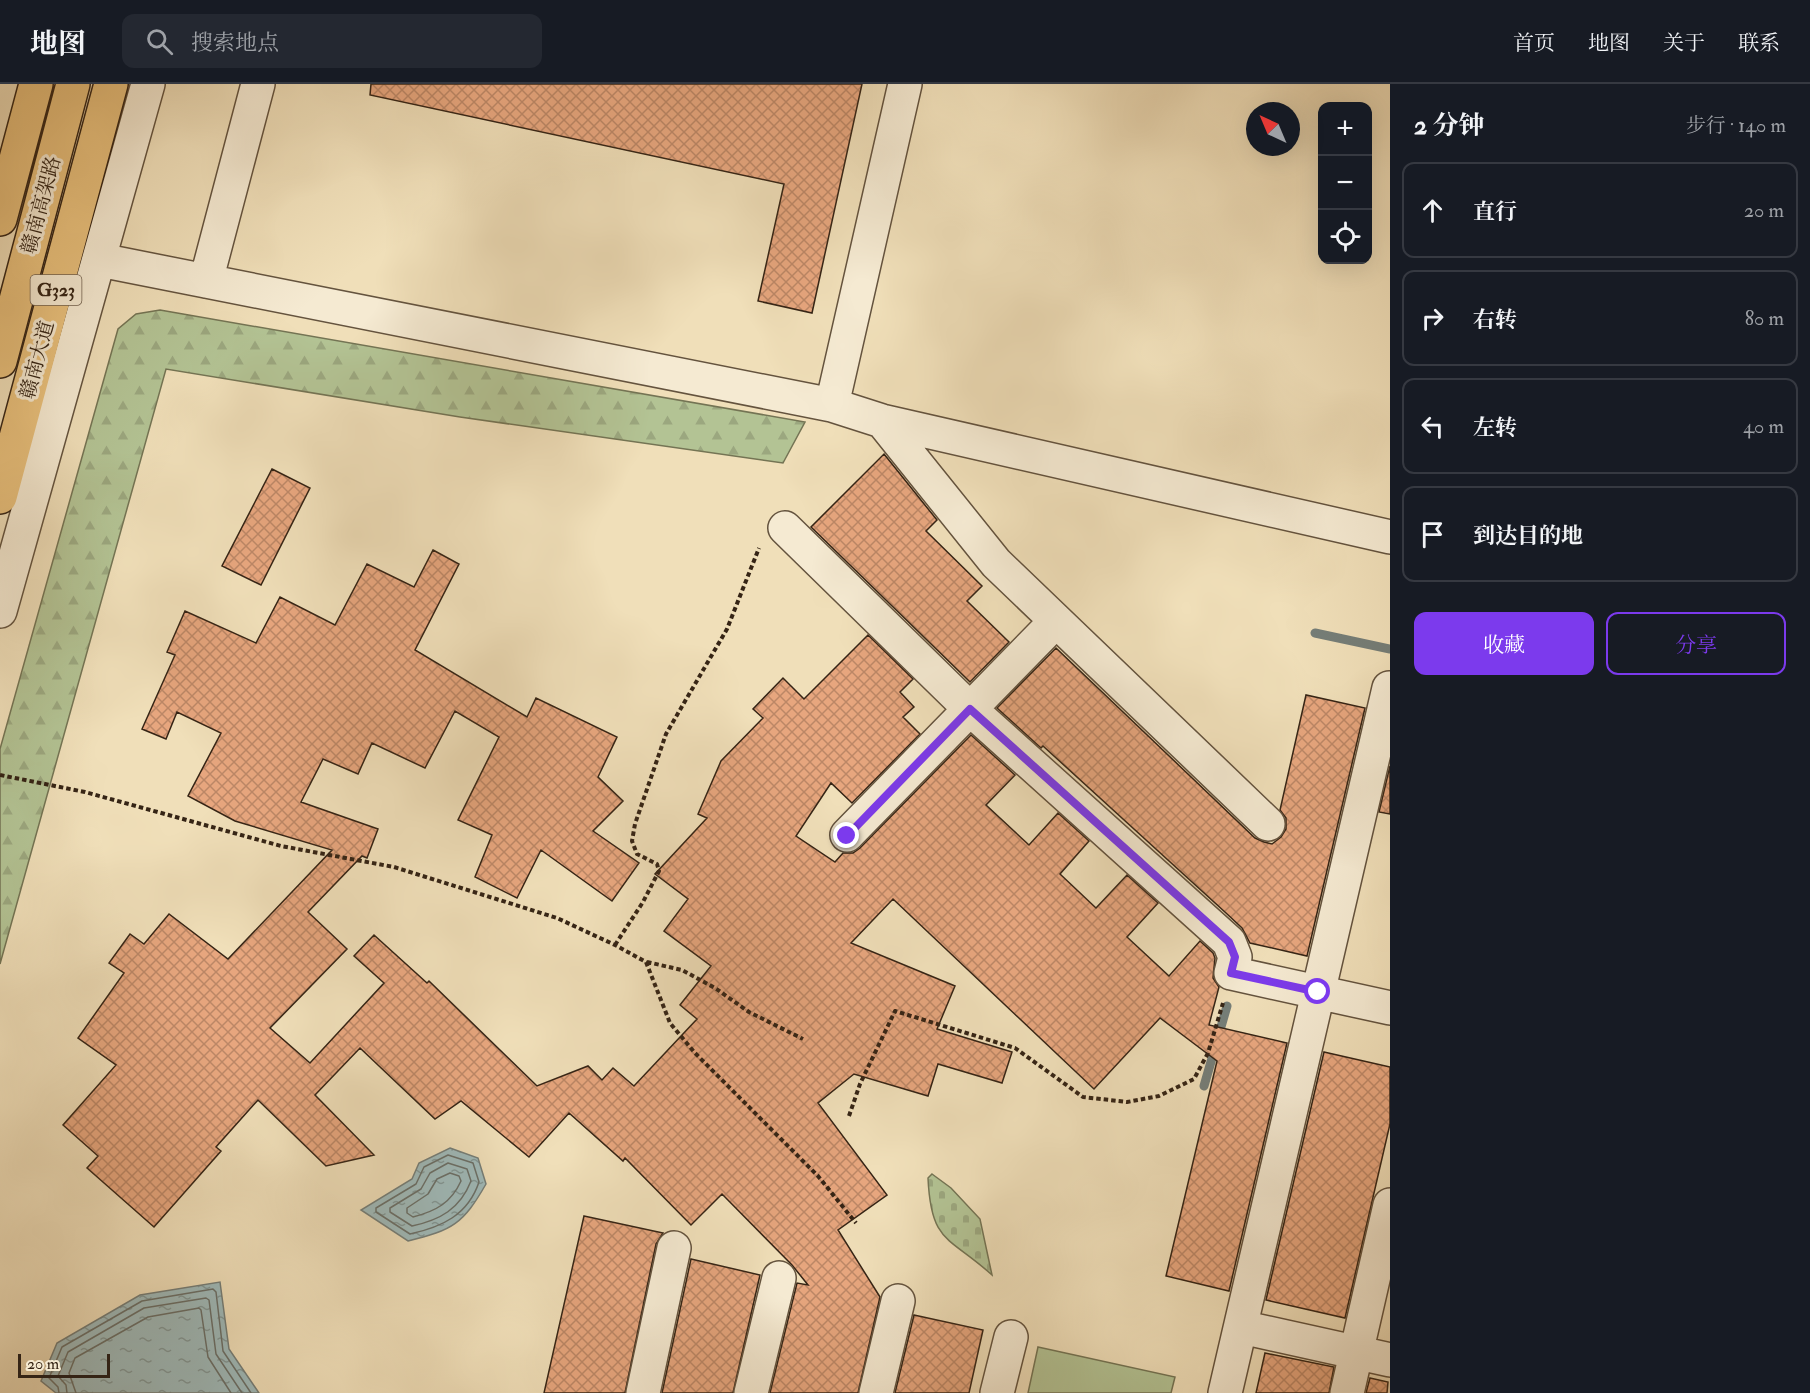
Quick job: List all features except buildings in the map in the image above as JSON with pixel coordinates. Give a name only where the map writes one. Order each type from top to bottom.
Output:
[{"type":"main road","name":"赣南高架路","points":[[0,219],[36,84]]},
{"type":"main road","name":"赣南高架路","points":[[0,361],[73,84]]},
{"type":"main road","name":"赣南大道","points":[[0,497],[111,84]]},
{"type":"street","points":[[0,611],[148,84]]},
{"type":"street","points":[[206,282],[258,84]]},
{"type":"street","points":[[832,405],[905,84]]},
{"type":"street","points":[[100,260],[832,405],[882,421],[1390,537]]},
{"type":"street","points":[[882,421],[996,563],[1268,824]]},
{"type":"street","points":[[785,528],[970,709],[1229,942],[1235,957],[1231,973],[1390,1008]]},
{"type":"street","points":[[847,836],[1056,621]]},
{"type":"street","points":[[1225,1393],[1389,688]]},
{"type":"street","points":[[1347,1393],[1390,1205]]},
{"type":"street","points":[[643,1393],[674,1248]]},
{"type":"street","points":[[752,1393],[779,1278]]},
{"type":"street","points":[[876,1393],[898,1301]]},
{"type":"street","points":[[1241,1327],[1390,1360]]},
{"type":"street","points":[[997,1393],[1011,1337]]},
{"type":"path","points":[[615,945],[644,902],[659,871],[657,864],[637,854],[632,841],[634,824],[666,734],[727,629],[758,549],[772,532],[785,528]]},
{"type":"path","points":[[0,775],[85,792],[281,846],[394,867],[556,918],[646,962],[682,970],[715,988],[749,1012],[803,1039]]},
{"type":"path","points":[[646,962],[670,1023],[695,1053],[818,1176],[856,1222]]},
{"type":"path","points":[[849,1116],[860,1084],[895,1011],[1015,1048],[1083,1097],[1127,1102],[1159,1096],[1194,1078],[1208,1053],[1231,973]]},
{"type":"green space","points":[[160,310],[805,422],[783,463],[460,417],[166,369],[0,964],[0,749],[118,329],[136,314]]},
{"type":"green space","points":[[932,1174],[951,1188],[980,1219],[992,1275],[945,1237],[938,1227],[930,1200],[928,1178]]},
{"type":"green space","points":[[1038,1347],[1175,1377],[1171,1393],[1028,1393]]},
{"type":"water","points":[[450,1148],[478,1158],[486,1184],[463,1217],[455,1223],[436,1233],[408,1241],[361,1210],[412,1179],[419,1163]]},
{"type":"water","points":[[220,1282],[229,1349],[259,1393],[56,1393],[41,1381],[57,1343],[140,1295]]},
{"type":"waterway","points":[[1315,633],[1390,649]]},
{"type":"waterway","points":[[1204,1086],[1227,1006]]},
{"type":"route","points":[[847,836],[970,709],[1229,942],[1235,957],[1231,973],[1318,992]]}]
